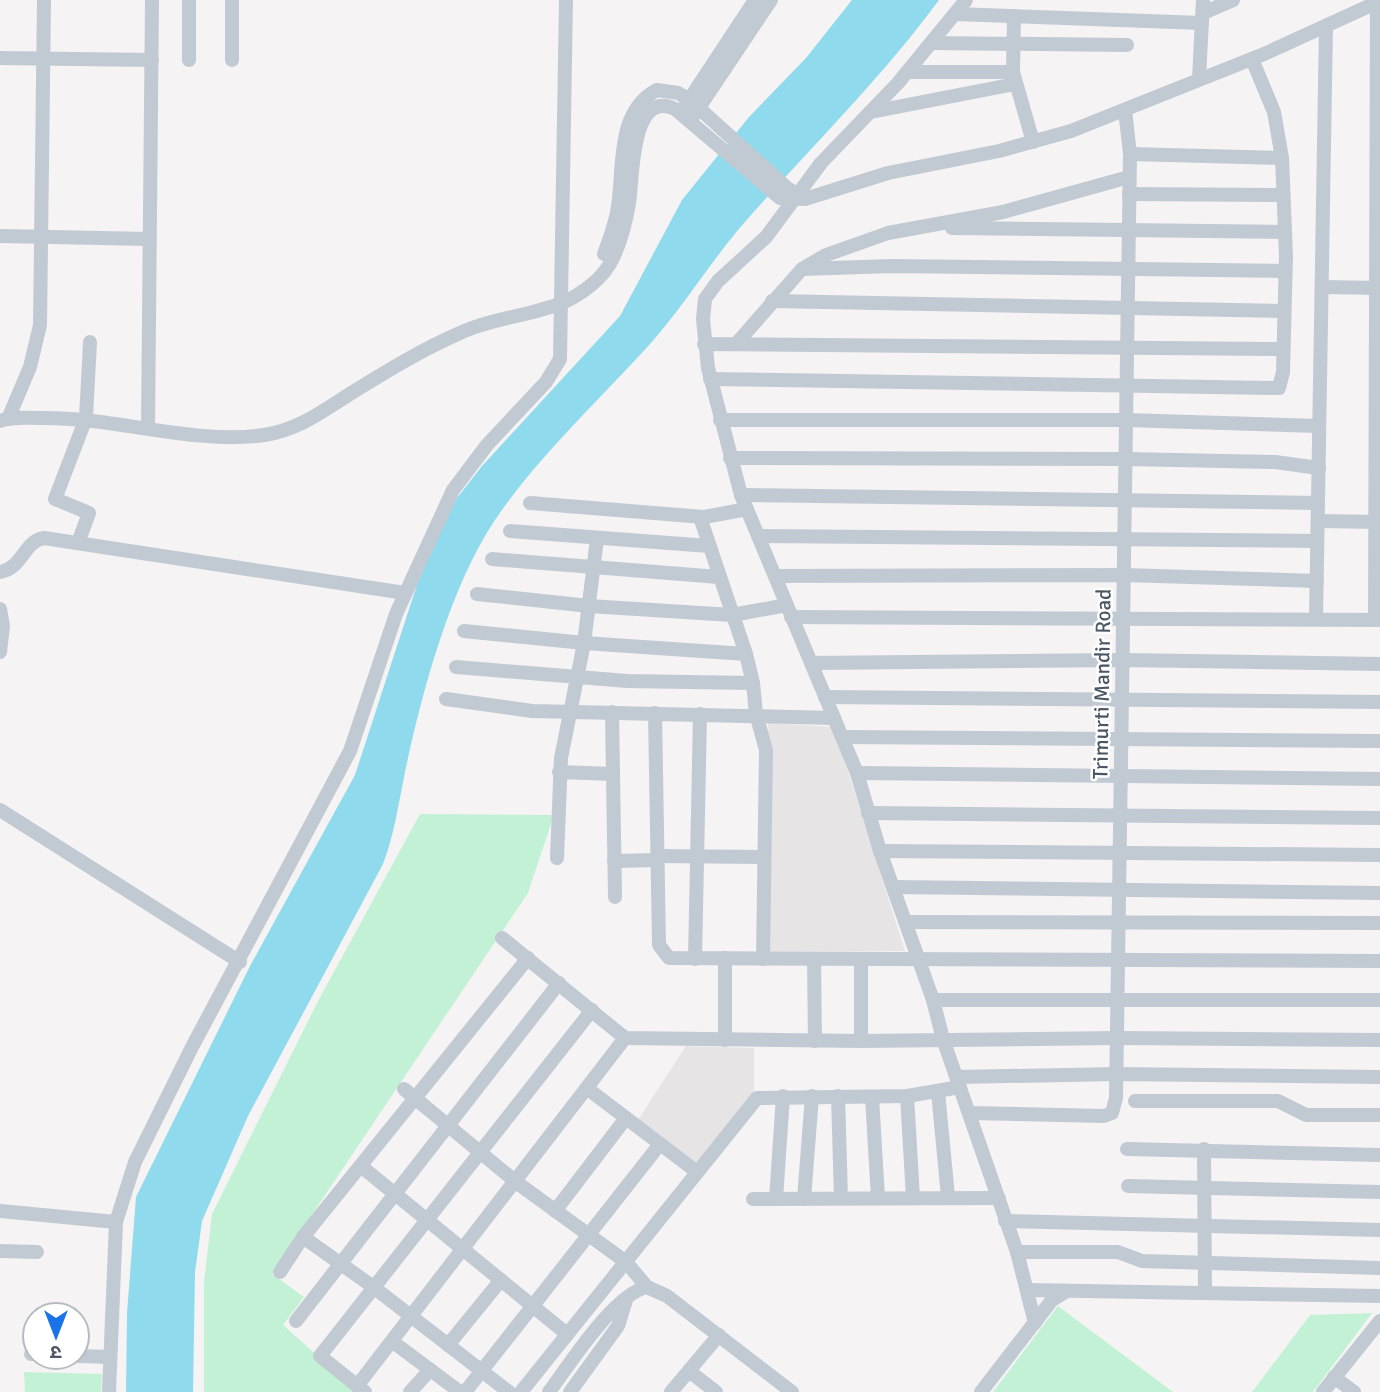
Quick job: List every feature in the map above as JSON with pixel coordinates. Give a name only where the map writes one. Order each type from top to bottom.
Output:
[{"type":"street","points":[[44,0],[43,237],[37,347],[4,420],[86,418],[232,436],[280,432],[310,421],[354,392],[461,332],[561,303],[593,282],[606,271],[621,235],[632,187],[635,145],[643,121],[656,107],[663,106],[685,117],[707,136],[793,196],[1033,142],[1125,110],[1252,59],[1379,1],[1378,620],[789,611],[732,615],[589,606],[477,594]]},
{"type":"street","points":[[148,427],[152,0]]},
{"type":"street","points":[[189,0],[189,60]]},
{"type":"street","points":[[232,0],[232,61]]},
{"type":"street","points":[[108,1392],[116,1222],[135,1163],[198,1036],[240,962],[349,751],[405,593],[433,528],[467,469],[555,370],[560,359],[566,0]]},
{"type":"street","points":[[694,104],[755,0]]},
{"type":"street","points":[[685,117],[771,0]]},
{"type":"street","points":[[966,0],[907,72],[793,196],[765,237],[738,259],[705,299],[704,344],[720,420],[744,502],[857,773],[880,851],[920,960],[943,1039],[1017,1252],[1035,1323]]},
{"type":"street","points":[[955,14],[1014,16],[1203,12],[1233,0]]},
{"type":"street","points":[[1199,79],[1203,12]]},
{"type":"street","points":[[1014,16],[1014,78],[1033,142]]},
{"type":"street","points":[[1316,619],[1326,26]]},
{"type":"street","points":[[931,43],[1127,45]]},
{"type":"street","points":[[0,58],[152,60]]},
{"type":"street","points":[[710,379],[1279,388],[1282,383],[1284,311],[1282,158],[1274,113],[1252,59]]},
{"type":"street","points":[[907,72],[1014,78]]},
{"type":"street","points":[[871,112],[1014,78]]},
{"type":"street","points":[[593,282],[615,219],[623,148],[635,111],[642,100],[657,90],[668,90],[694,104],[793,196]]},
{"type":"street","name":"Trimurti Mandir Road","points":[[968,1113],[1110,1115],[1114,1109],[1118,1074],[1120,959],[1130,154],[1125,110]]},
{"type":"street","points":[[1130,154],[1282,158]]},
{"type":"street","points":[[737,344],[802,269],[837,251],[914,227],[1003,212],[1129,177]]},
{"type":"street","points":[[1129,194],[1283,195]]},
{"type":"street","points":[[914,227],[1128,232],[1283,232]]},
{"type":"street","points":[[0,236],[150,239]]},
{"type":"street","points":[[802,269],[892,266],[1284,271]]},
{"type":"street","points":[[1322,287],[1378,288]]},
{"type":"street","points":[[772,301],[1284,311]]},
{"type":"street","points":[[78,543],[89,513],[55,499],[86,418],[90,342]]},
{"type":"street","points":[[704,344],[1283,349]]},
{"type":"street","points":[[720,420],[1126,420],[1320,426]]},
{"type":"street","points":[[730,458],[1126,459],[1275,462],[1319,468]]},
{"type":"street","points":[[530,503],[700,517],[744,502],[1125,500],[1318,503]]},
{"type":"street","points":[[700,517],[746,654],[767,765],[763,959]]},
{"type":"street","points":[[1318,521],[1378,522]]},
{"type":"street","points":[[510,531],[709,546]]},
{"type":"street","points":[[759,536],[1317,541]]},
{"type":"street","points":[[0,572],[14,568],[38,539],[405,593]]},
{"type":"street","points":[[557,858],[559,772],[584,643],[597,539]]},
{"type":"street","points":[[492,559],[719,577]]},
{"type":"street","points":[[775,576],[1124,575],[1317,581]]},
{"type":"street","points":[[0,608],[3,626],[0,652]]},
{"type":"street","points":[[464,631],[584,643],[746,654]]},
{"type":"street","points":[[811,663],[1123,660],[1380,664]]},
{"type":"street","points":[[456,667],[578,678],[753,683]]},
{"type":"street","points":[[825,697],[1380,702]]},
{"type":"street","points":[[446,699],[499,709],[571,713],[834,718]]},
{"type":"street","points":[[612,712],[615,897]]},
{"type":"street","points":[[655,713],[661,951],[669,958],[1380,961]]},
{"type":"street","points":[[695,959],[700,714]]},
{"type":"street","points":[[842,737],[1380,741]]},
{"type":"street","points":[[559,772],[613,774]]},
{"type":"street","points":[[857,773],[1380,779]]},
{"type":"street","points":[[0,810],[240,962]]},
{"type":"street","points":[[868,813],[1380,818]]},
{"type":"street","points":[[880,851],[1380,855]]},
{"type":"street","points":[[614,861],[698,856],[764,857]]},
{"type":"street","points":[[893,887],[1380,892]]},
{"type":"street","points":[[907,922],[1380,923]]},
{"type":"street","points":[[502,938],[625,1038],[815,1041],[1118,1038],[1380,1040]]},
{"type":"street","points":[[280,1272],[303,1237],[362,1167],[409,1094],[527,958]]},
{"type":"street","points":[[725,958],[725,1040]]},
{"type":"street","points":[[814,959],[815,1041]]},
{"type":"street","points":[[860,960],[861,1041]]},
{"type":"street","points":[[296,1321],[559,983]]},
{"type":"street","points":[[933,1000],[1380,1000]]},
{"type":"street","points":[[592,1010],[372,1286],[320,1356],[361,1389],[393,1342],[625,1038]]},
{"type":"street","points":[[521,1392],[757,1098],[907,1096],[938,1092],[958,1082],[1118,1074],[1380,1077]]},
{"type":"street","points":[[588,1089],[697,1172]]},
{"type":"street","points":[[938,1092],[948,1197]]},
{"type":"street","points":[[409,1094],[516,1182],[626,1262],[647,1287],[667,1296],[792,1392]]},
{"type":"street","points":[[776,1199],[783,1096]]},
{"type":"street","points":[[804,1199],[812,1096]]},
{"type":"street","points":[[838,1096],[841,1199]]},
{"type":"street","points":[[907,1096],[913,1198]]},
{"type":"street","points":[[872,1097],[878,1199]]},
{"type":"street","points":[[1135,1101],[1278,1101],[1306,1115],[1380,1115]]},
{"type":"street","points":[[555,1211],[626,1118]]},
{"type":"street","points":[[393,1342],[463,1392],[660,1144]]},
{"type":"street","points":[[1127,1149],[1380,1155]]},
{"type":"street","points":[[1204,1149],[1205,1292]]},
{"type":"street","points":[[362,1167],[567,1334]]},
{"type":"street","points":[[1128,1186],[1380,1192]]},
{"type":"street","points":[[753,1199],[999,1198]]},
{"type":"street","points":[[0,1211],[116,1222]]},
{"type":"street","points":[[1005,1220],[1380,1230]]},
{"type":"street","points":[[303,1237],[372,1286],[509,1392]]},
{"type":"street","points":[[0,1251],[37,1252]]},
{"type":"street","points":[[1017,1252],[1118,1252],[1142,1261],[1380,1268]]},
{"type":"street","points":[[448,1345],[501,1280]]},
{"type":"street","points":[[549,1392],[604,1318],[635,1291],[647,1287]]},
{"type":"street","points":[[1027,1290],[1380,1296]]},
{"type":"street","points":[[981,1392],[1052,1300],[1065,1292]]},
{"type":"street","points":[[570,1392],[618,1326],[626,1300]]},
{"type":"street","points":[[1322,1392],[1380,1321]]},
{"type":"street","points":[[671,1392],[719,1335]]},
{"type":"street","points":[[91,1356],[110,1357]]},
{"type":"street","points":[[410,1392],[430,1370]]},
{"type":"street","points":[[689,1371],[716,1392]]},
{"type":"street","points":[[1334,1377],[1354,1392]]},
{"type":"shaded area","points":[[768,723],[834,727],[905,951],[764,952]]},
{"type":"shaded area","points":[[686,1046],[754,1048],[754,1098],[700,1166],[638,1120]]},
{"type":"green space","points":[[420,814],[554,815],[528,893],[272,1274],[304,1297],[283,1325],[358,1392],[204,1392],[204,1282],[212,1214],[317,1003]]},
{"type":"green space","points":[[1058,1306],[1173,1392],[993,1392]]},
{"type":"green space","points":[[1372,1313],[1313,1392],[1252,1392],[1310,1315]]},
{"type":"green space","points":[[24,1372],[102,1374],[101,1392],[25,1392]]},
{"type":"water","points":[[852,0],[939,0],[869,86],[744,223],[650,344],[527,477],[477,550],[438,646],[383,864],[248,1116],[202,1221],[195,1272],[193,1392],[126,1392],[127,1313],[136,1197],[250,966],[355,775],[426,557],[450,507],[482,466],[620,316],[682,200],[749,117],[806,58]]}]
